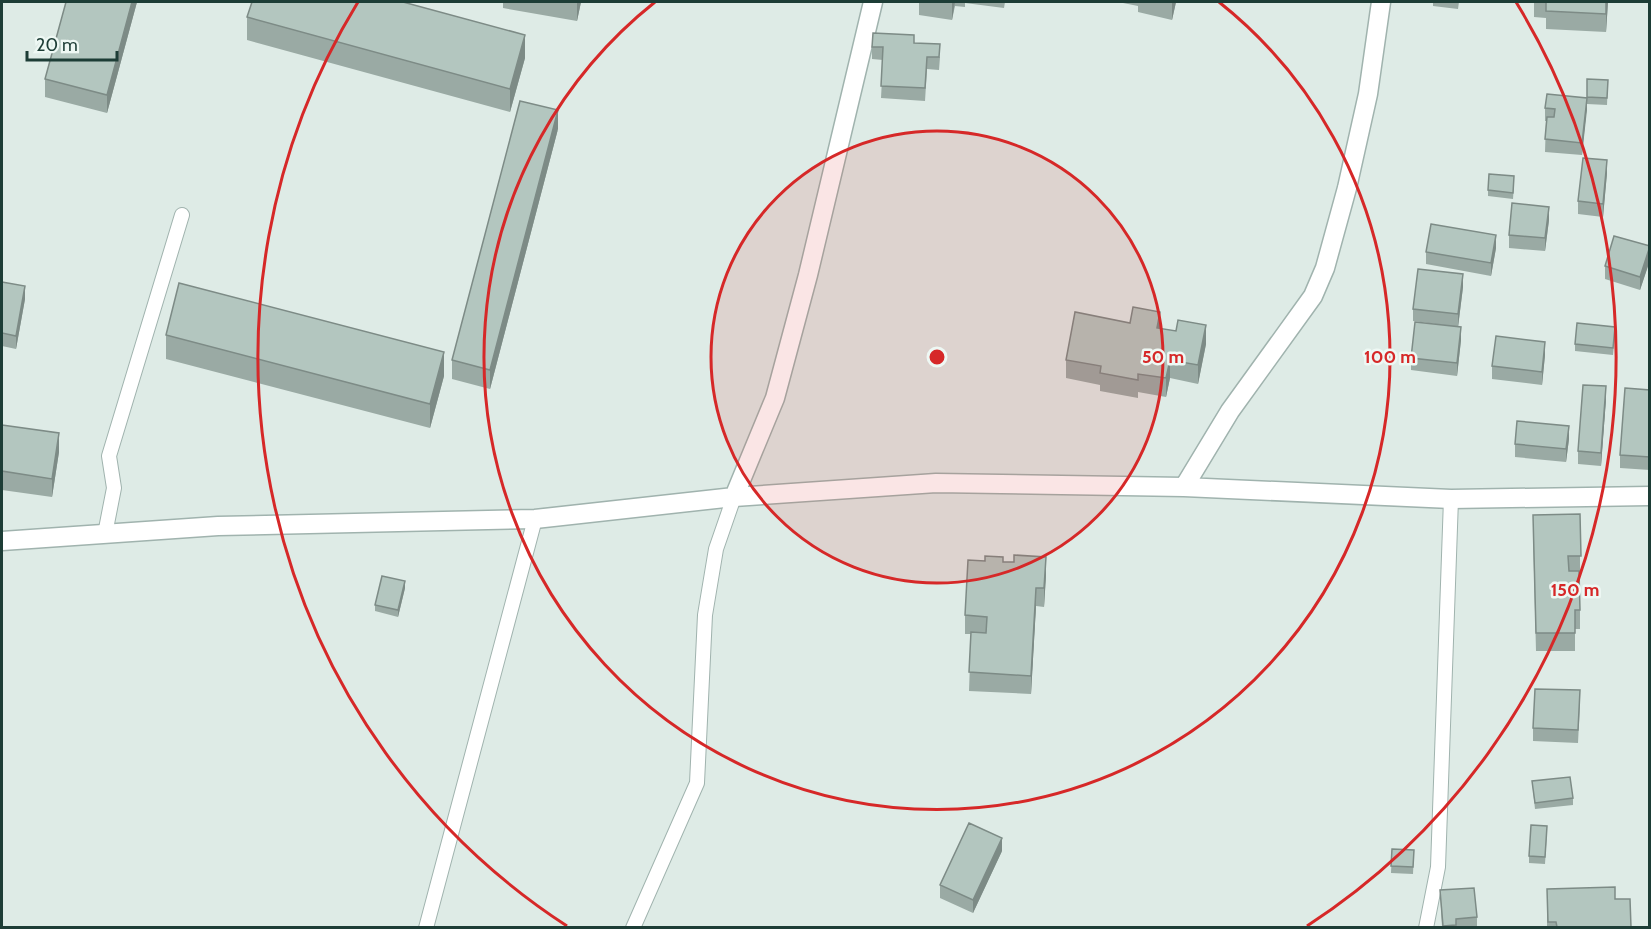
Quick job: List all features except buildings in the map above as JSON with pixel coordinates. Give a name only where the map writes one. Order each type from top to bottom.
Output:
[{"type":"street","points":[[734,497],[775,398],[808,275],[873,2]]},
{"type":"street","points":[[1184,487],[1230,411],[1313,296],[1324,268],[1347,188],[1368,94],[1381,2]]},
{"type":"street","points":[[2,541],[218,526],[535,519],[734,497],[936,483],[1184,487],[1451,499],[1650,496]]},
{"type":"lane","points":[[105,534],[114,488],[109,456],[182,215]]},
{"type":"lane","points":[[633,927],[697,783],[705,615],[716,549],[734,497]]},
{"type":"lane","points":[[1426,927],[1438,867],[1451,499]]},
{"type":"lane","points":[[426,927],[535,519]]}]
